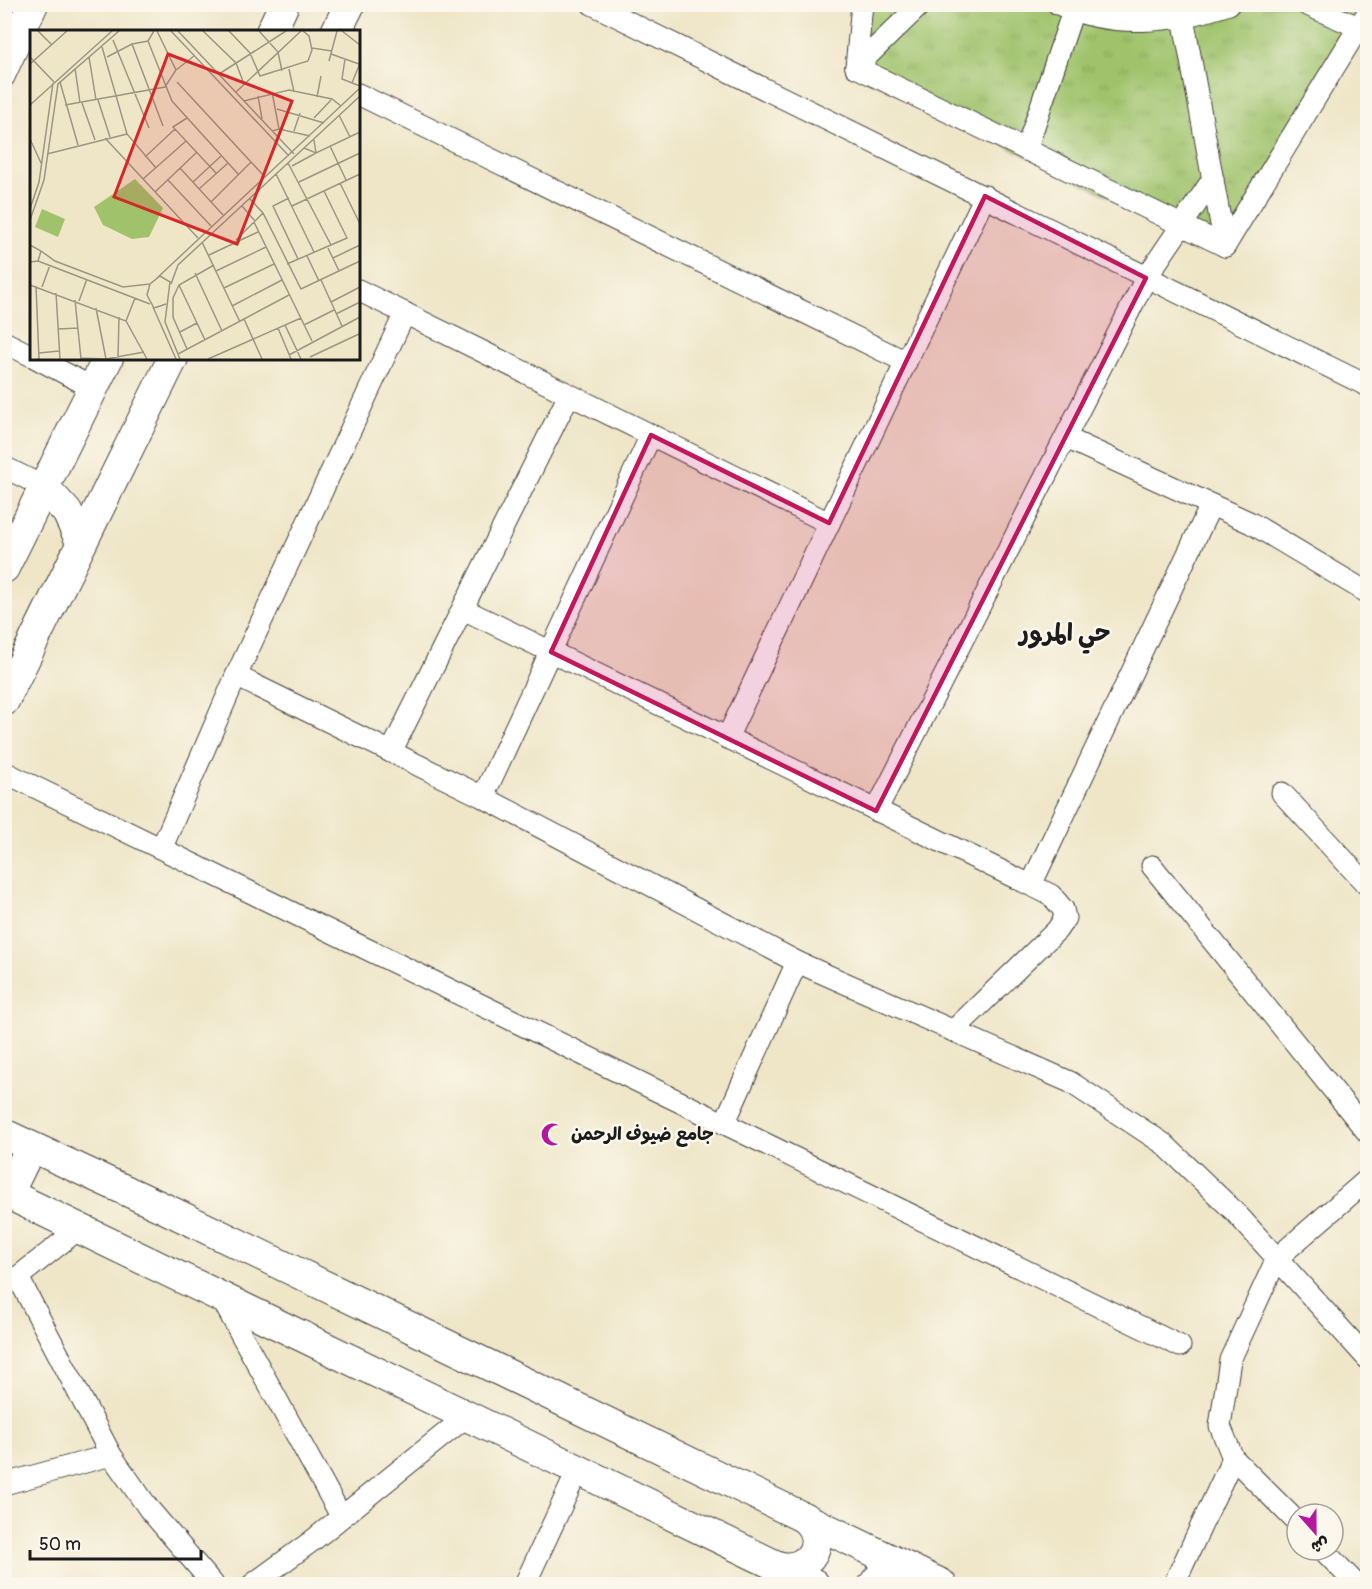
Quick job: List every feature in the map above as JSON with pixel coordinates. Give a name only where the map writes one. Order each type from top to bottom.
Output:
[{"type":"main road","points":[[272,30],[284,4]]},
{"type":"main road","points":[[337,30],[350,4]]},
{"type":"main road","points":[[4,568],[107,360]]},
{"type":"main road","points":[[4,701],[172,360]]},
{"type":"main road","points":[[44,487],[67,512],[81,542]]},
{"type":"main road","points":[[4,1134],[179,1215],[941,1584]]},
{"type":"main road","points":[[32,1147],[7,1193],[777,1566],[806,1583]]},
{"type":"main road","points":[[777,1566],[794,1568],[802,1566],[813,1554],[816,1546],[814,1529],[803,1517]]},
{"type":"main road","points":[[874,1584],[885,1572],[901,1568],[909,1569]]},
{"type":"street","points":[[4,34],[36,4]]},
{"type":"street","points":[[4,77],[36,4]]},
{"type":"street","points":[[592,4],[1368,386]]},
{"type":"street","points":[[856,67],[862,4]]},
{"type":"street","points":[[856,67],[921,4]]},
{"type":"street","points":[[1026,150],[1066,8],[1107,19],[1149,21],[1183,17],[1229,4]]},
{"type":"street","points":[[1225,246],[1362,19],[1305,4]]},
{"type":"street","points":[[1183,17],[1225,246]]},
{"type":"street","points":[[856,67],[1225,246]]},
{"type":"street","points":[[360,95],[906,362]]},
{"type":"street","points":[[876,812],[1146,278],[1213,179]]},
{"type":"street","points":[[727,738],[985,196]]},
{"type":"street","points":[[360,291],[829,523]]},
{"type":"street","points":[[162,847],[236,676],[405,313]]},
{"type":"street","points":[[4,342],[30,355]]},
{"type":"street","points":[[40,360],[93,388]]},
{"type":"street","points":[[391,752],[569,395]]},
{"type":"street","points":[[483,796],[651,435]]},
{"type":"street","points":[[1065,438],[1251,523],[1368,593]]},
{"type":"street","points":[[4,467],[44,487]]},
{"type":"street","points":[[1031,885],[1211,505]]},
{"type":"street","points":[[463,609],[876,812],[1051,895],[1063,909],[1065,918],[1057,930],[953,1031]]},
{"type":"street","points":[[236,676],[483,796],[797,962],[1070,1082],[1164,1144],[1236,1213],[1368,1359]]},
{"type":"street","points":[[4,772],[162,847],[1180,1346]]},
{"type":"street","points":[[1282,793],[1368,886]]},
{"type":"street","points":[[1152,866],[1368,1133]]},
{"type":"street","points":[[725,1122],[797,962]]},
{"type":"street","points":[[1285,1510],[1233,1458],[1220,1426],[1230,1360],[1277,1258],[1368,1179]]},
{"type":"street","points":[[80,1228],[11,1278],[111,1455],[149,1509],[213,1584]]},
{"type":"street","points":[[220,1296],[341,1516]]},
{"type":"street","points":[[254,1584],[467,1416]]},
{"type":"street","points":[[4,1484],[111,1455]]},
{"type":"street","points":[[1174,1584],[1233,1458]]},
{"type":"street","points":[[530,1581],[578,1470]]},
{"type":"street","points":[[1335,1562],[1356,1584]]},
{"type":"highlighted area","points":[[985,196],[1146,278],[876,811],[551,652],[651,435],[829,523]]},
{"type":"green space","points":[[856,5],[1367,5],[1225,252],[850,70]]},
{"type":"place","name":"جامع ضيوف الرحمن","points":[[553,1134]]},
{"type":"district","name":"حي المرور","points":[[1065,633]]}]
